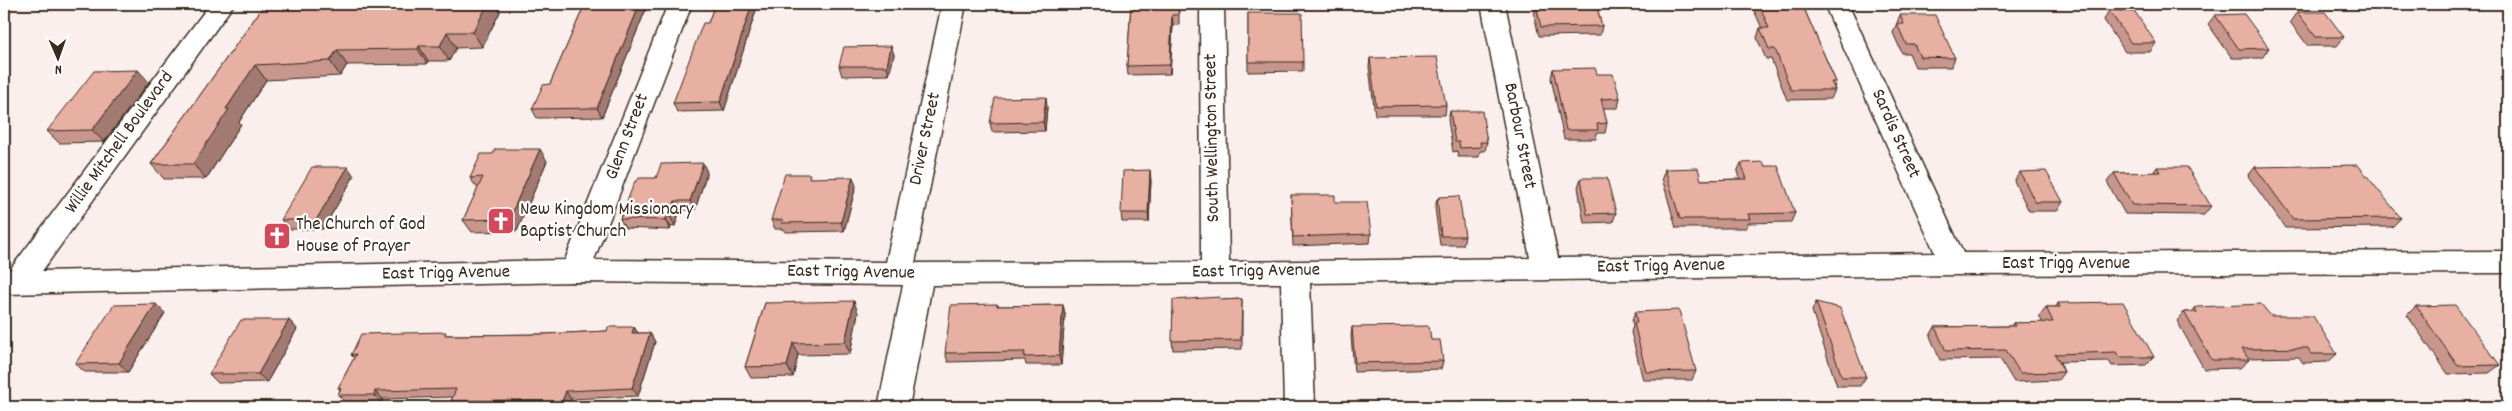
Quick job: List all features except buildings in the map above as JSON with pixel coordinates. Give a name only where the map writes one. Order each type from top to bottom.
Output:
[{"type":"street","name":"Willie Mitchell Boulevard","points":[[11,283],[222,4]]},
{"type":"street","name":"Glenn Street","points":[[575,271],[680,4]]},
{"type":"street","name":"Driver Street","points":[[894,407],[909,274],[954,4]]},
{"type":"street","name":"South Wellington Street","points":[[1212,4],[1215,273]]},
{"type":"street","name":"Barbour Street","points":[[1493,4],[1546,268]]},
{"type":"street","name":"Sardis Street","points":[[1836,4],[1954,264]]},
{"type":"street","name":"East Trigg Avenue","points":[[11,283],[575,271],[909,274],[1215,273],[1954,264],[2508,262]]},
{"type":"street","points":[[1295,272],[1300,407]]},
{"type":"place","name":"New Kingdom Missionary Baptist Church","points":[[501,221]]},
{"type":"place","name":"The Church of God House of Prayer","points":[[277,236]]}]
